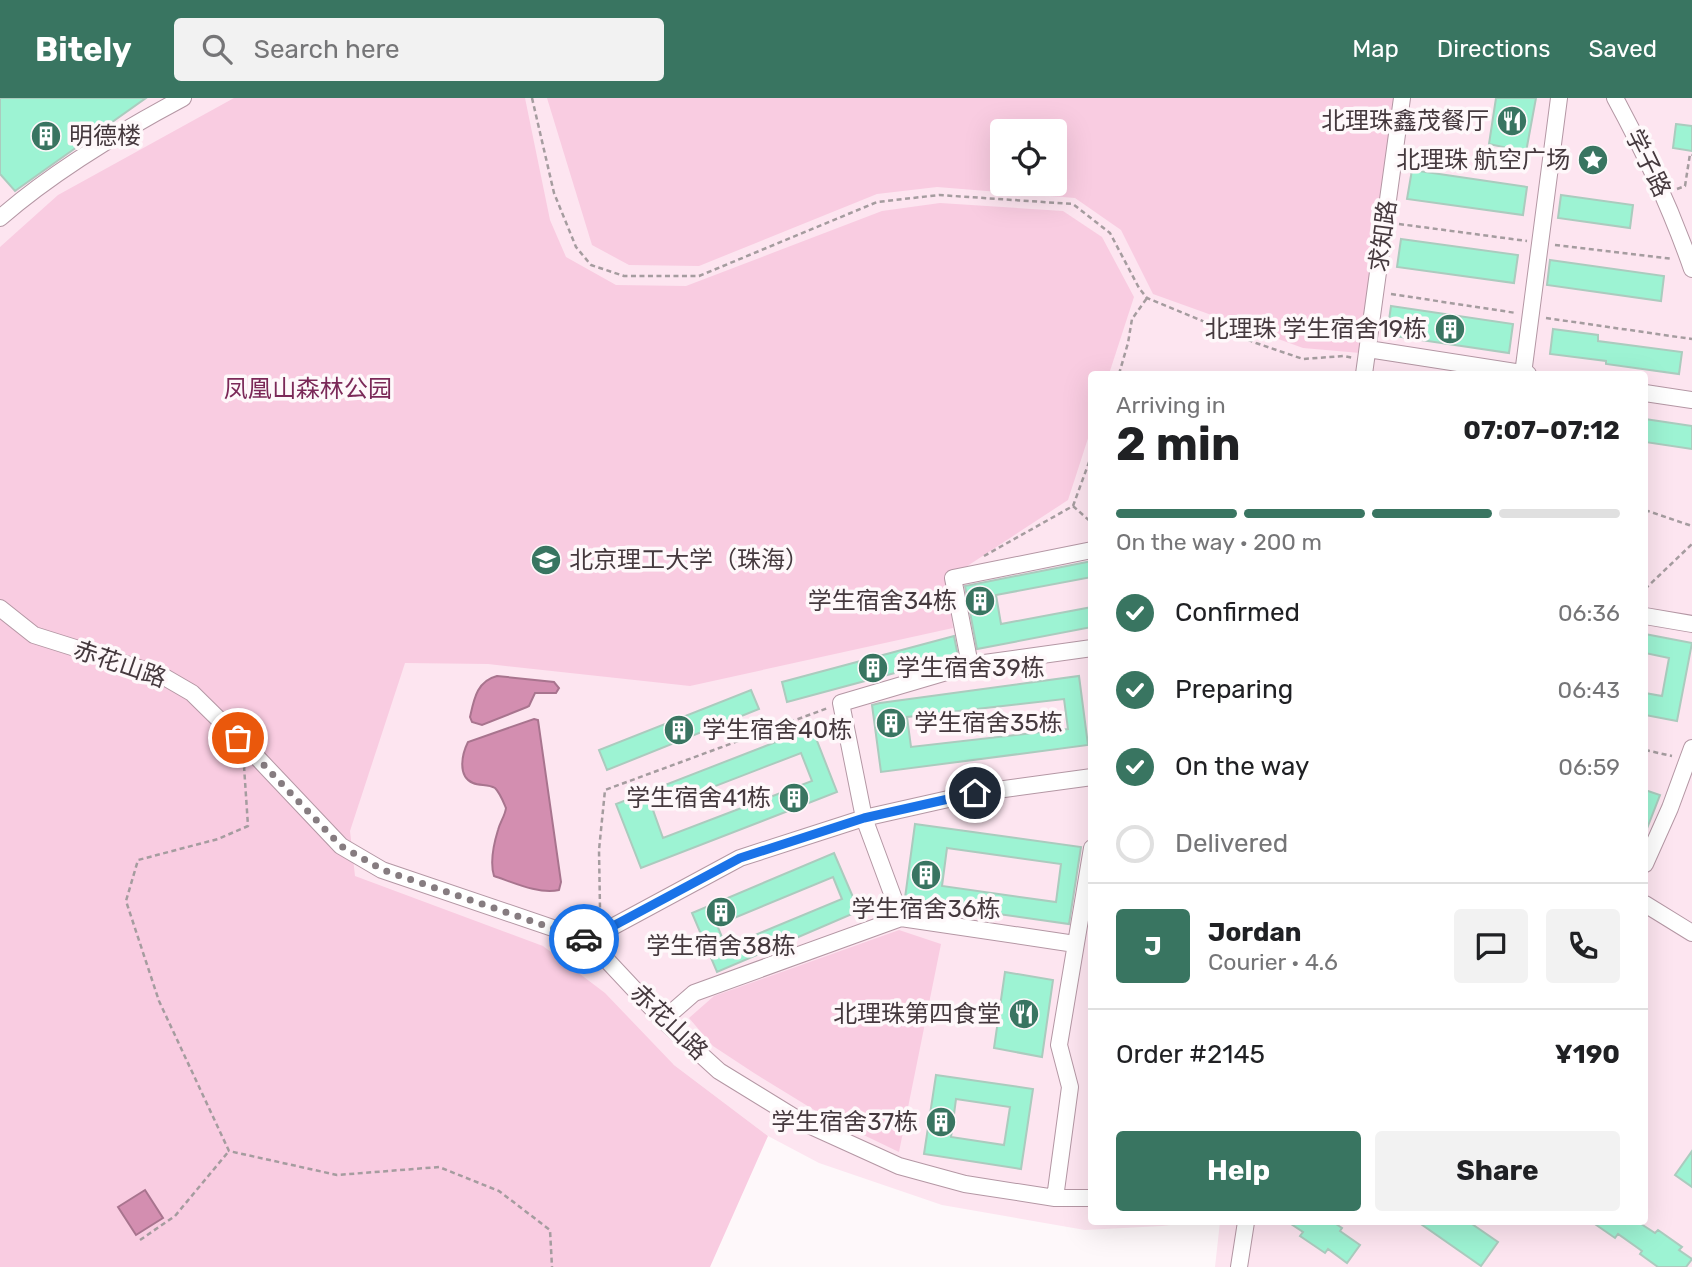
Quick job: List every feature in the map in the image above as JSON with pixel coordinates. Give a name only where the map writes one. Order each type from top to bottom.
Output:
[{"type":"street","points":[[1,216],[88,154],[183,98]]},
{"type":"street","name":"求知路","points":[[1366,361],[1402,98]]},
{"type":"street","points":[[1525,371],[1559,98]]},
{"type":"street","name":"学子路","points":[[1615,98],[1644,150],[1692,269]]},
{"type":"street","points":[[1366,361],[1488,371]]},
{"type":"street","points":[[1648,393],[1692,400]]},
{"type":"street","points":[[970,665],[953,578],[1088,551]]},
{"type":"street","name":"赤花山路","points":[[0,607],[34,635],[161,675],[192,693],[341,846],[383,870],[587,940],[663,1020],[719,1071],[802,1122],[899,1166],[965,1184],[1055,1198],[1088,1198]]},
{"type":"street","points":[[1648,617],[1692,624]]},
{"type":"street","points":[[901,918],[864,818],[841,703],[970,665],[1088,649]]},
{"type":"street","points":[[1648,857],[1690,754]]},
{"type":"street","points":[[587,940],[740,858],[864,818],[975,793],[1088,778]]},
{"type":"street","points":[[1055,1198],[1070,1087],[1059,1045],[1088,871]]},
{"type":"street","points":[[1648,906],[1692,933]]},
{"type":"street","points":[[663,1020],[694,993],[901,918],[1075,944]]},
{"type":"street","points":[[1239,1267],[1246,1225]]},
{"type":"path","points":[[532,98],[554,193],[576,247],[591,265],[624,276],[699,276],[877,202],[939,195],[1073,204],[1110,233],[1147,298],[1256,343],[1303,359],[1344,356],[1366,361]]},
{"type":"path","points":[[1685,186],[1690,154],[1692,155]]},
{"type":"path","points":[[1663,194],[1685,186],[1692,189]]},
{"type":"path","points":[[1376,291],[1692,339]]},
{"type":"path","points":[[1120,371],[1132,319],[1147,298]]},
{"type":"path","points":[[975,562],[1073,506],[1088,465]]},
{"type":"path","points":[[1073,506],[1088,519]]},
{"type":"path","points":[[1648,511],[1692,526]]},
{"type":"path","points":[[1648,586],[1692,544]]},
{"type":"path","points":[[610,928],[600,908],[599,850],[605,790],[841,703]]},
{"type":"path","points":[[1648,750],[1690,754]]},
{"type":"path","points":[[229,1151],[159,1001],[126,901],[138,860],[218,839],[248,826],[244,764]]},
{"type":"path","points":[[141,1240],[174,1216],[229,1151]]},
{"type":"path","points":[[229,1151],[337,1175],[439,1167],[499,1191],[550,1230],[552,1267]]},
{"type":"shaded area","name":"北京理工大学（珠海）","points":[[0,98],[1692,98],[1692,1267],[1215,1267],[1220,1225],[1648,1225],[1648,371],[1088,371],[1088,1225],[1170,1225],[1085,1230],[942,1205],[819,1163],[768,1136],[674,1065],[0,745]]},
{"type":"shaded area","points":[[497,676],[554,682],[559,688],[556,693],[535,693],[529,706],[482,725],[472,722],[470,717],[477,692],[490,678]]},
{"type":"shaded area","points":[[534,719],[538,720],[561,882],[559,890],[551,891],[526,887],[494,876],[494,847],[506,808],[495,788],[473,783],[468,780],[463,770],[464,752],[468,742]]},
{"type":"shaded area","points":[[145,1190],[163,1218],[136,1235],[118,1207]]},
{"type":"green space","name":"凤凰山森林公园","points":[[234,98],[525,98],[550,220],[566,257],[616,285],[686,286],[882,211],[940,203],[1063,211],[1102,237],[1134,297],[1110,371],[1088,371],[1088,438],[1068,500],[946,580],[953,628],[690,686],[488,664],[405,663],[350,831],[355,876],[543,946],[605,993],[674,1065],[768,1136],[710,1267],[0,1267],[0,247],[58,195]]},
{"type":"green space","points":[[547,98],[1394,98],[1360,353],[1303,348],[1153,294],[1121,230],[1075,198],[1050,196],[1067,196],[1067,119],[990,119],[990,191],[937,187],[877,194],[699,266],[629,265],[592,245]]},
{"type":"green space","points":[[899,930],[941,944],[899,1152],[824,1116],[754,1073],[713,1046],[689,1018],[714,996]]},
{"type":"building","name":"明德楼","points":[[0,98],[146,98],[15,191],[0,174]]},
{"type":"building","name":"北理珠鑫茂餐厅","points":[[1496,98],[1536,98],[1526,152],[1489,144]]},
{"type":"building","points":[[1676,124],[1692,126],[1692,151],[1673,148]]},
{"type":"building","points":[[1412,170],[1527,187],[1523,215],[1407,199]]},
{"type":"building","points":[[1561,195],[1633,205],[1630,228],[1558,218]]},
{"type":"building","points":[[1401,239],[1518,255],[1514,283],[1397,267]]},
{"type":"building","points":[[1550,260],[1664,276],[1661,301],[1547,285]]},
{"type":"building","name":"北理珠 学生宿舍19栋","points":[[1391,306],[1513,324],[1509,353],[1387,335]]},
{"type":"building","points":[[1553,329],[1598,335],[1598,341],[1682,352],[1679,374],[1550,354]]},
{"type":"building","points":[[1648,419],[1692,426],[1692,449],[1648,442]]},
{"type":"building","name":"学生宿舍34栋","points":[[1088,562],[1088,578],[996,595],[1001,624],[1088,608],[1088,628],[977,649],[965,586]]},
{"type":"building","points":[[1648,635],[1692,643],[1677,721],[1648,716],[1648,694],[1662,696],[1669,658],[1648,654]]},
{"type":"building","name":"学生宿舍39栋","points":[[954,636],[958,656],[787,702],[782,682]]},
{"type":"building","name":"学生宿舍35栋","points":[[1079,676],[1088,745],[881,772],[872,705]],"holes":[[[1064,699],[1068,729],[911,747],[907,717]]]},
{"type":"building","name":"学生宿舍40栋","points":[[751,690],[759,709],[607,770],[599,750]]},
{"type":"building","name":"学生宿舍41栋","points":[[812,728],[837,792],[641,868],[616,804]],"holes":[[[801,753],[812,781],[663,838],[653,810]]]},
{"type":"building","points":[[1648,791],[1660,795],[1648,826]]},
{"type":"building","name":"学生宿舍36栋","points":[[915,824],[1081,847],[1069,924],[906,901]],"holes":[[[947,848],[1061,864],[1056,902],[942,886]]]},
{"type":"building","name":"学生宿舍38栋","points":[[834,853],[859,911],[717,972],[692,913]],"holes":[[[833,877],[842,899],[726,947],[717,925]]]},
{"type":"building","name":"北理珠第四食堂","points":[[1005,972],[1053,980],[1042,1057],[994,1048]]},
{"type":"building","name":"学生宿舍37栋","points":[[936,1075],[1033,1089],[1021,1169],[924,1154]],"holes":[[[956,1099],[1010,1107],[1004,1145],[951,1137]]]},
{"type":"building","points":[[1692,1151],[1692,1187],[1675,1175]]},
{"type":"building","points":[[1292,1225],[1338,1225],[1342,1228],[1340,1231],[1360,1245],[1347,1263],[1328,1249],[1325,1253],[1300,1236],[1303,1232]]},
{"type":"building","points":[[1422,1225],[1473,1225],[1498,1242],[1481,1266]]},
{"type":"building","points":[[1596,1225],[1643,1225],[1655,1233],[1658,1230],[1682,1247],[1679,1250],[1692,1259],[1686,1267],[1658,1267],[1640,1254],[1642,1251],[1618,1234],[1615,1238]]},
{"type":"way so far","points":[[238,738],[341,846],[383,870],[584,939]]},
{"type":"place","name":"北理珠鑫茂餐厅","points":[[1512,121]]},
{"type":"place","name":"明德楼","points":[[46,136]]},
{"type":"place","name":"北理珠 航空广场","points":[[1593,160]]},
{"type":"place","name":"北理珠 学生宿舍19栋","points":[[1450,329]]},
{"type":"place","name":"北京理工大学（珠海）","points":[[546,560]]},
{"type":"place","name":"学生宿舍34栋","points":[[980,601]]},
{"type":"place","name":"学生宿舍39栋","points":[[873,668]]},
{"type":"place","name":"学生宿舍35栋","points":[[891,723]]},
{"type":"place","name":"学生宿舍40栋","points":[[679,730]]},
{"type":"place","name":"学生宿舍41栋","points":[[794,798]]},
{"type":"place","name":"学生宿舍36栋","points":[[926,875]]},
{"type":"place","name":"学生宿舍38栋","points":[[721,912]]},
{"type":"place","name":"北理珠第四食堂","points":[[1024,1014]]},
{"type":"place","name":"学生宿舍37栋","points":[[941,1122]]},
{"type":"route","points":[[584,939],[587,940],[740,858],[864,818],[975,793]]}]
